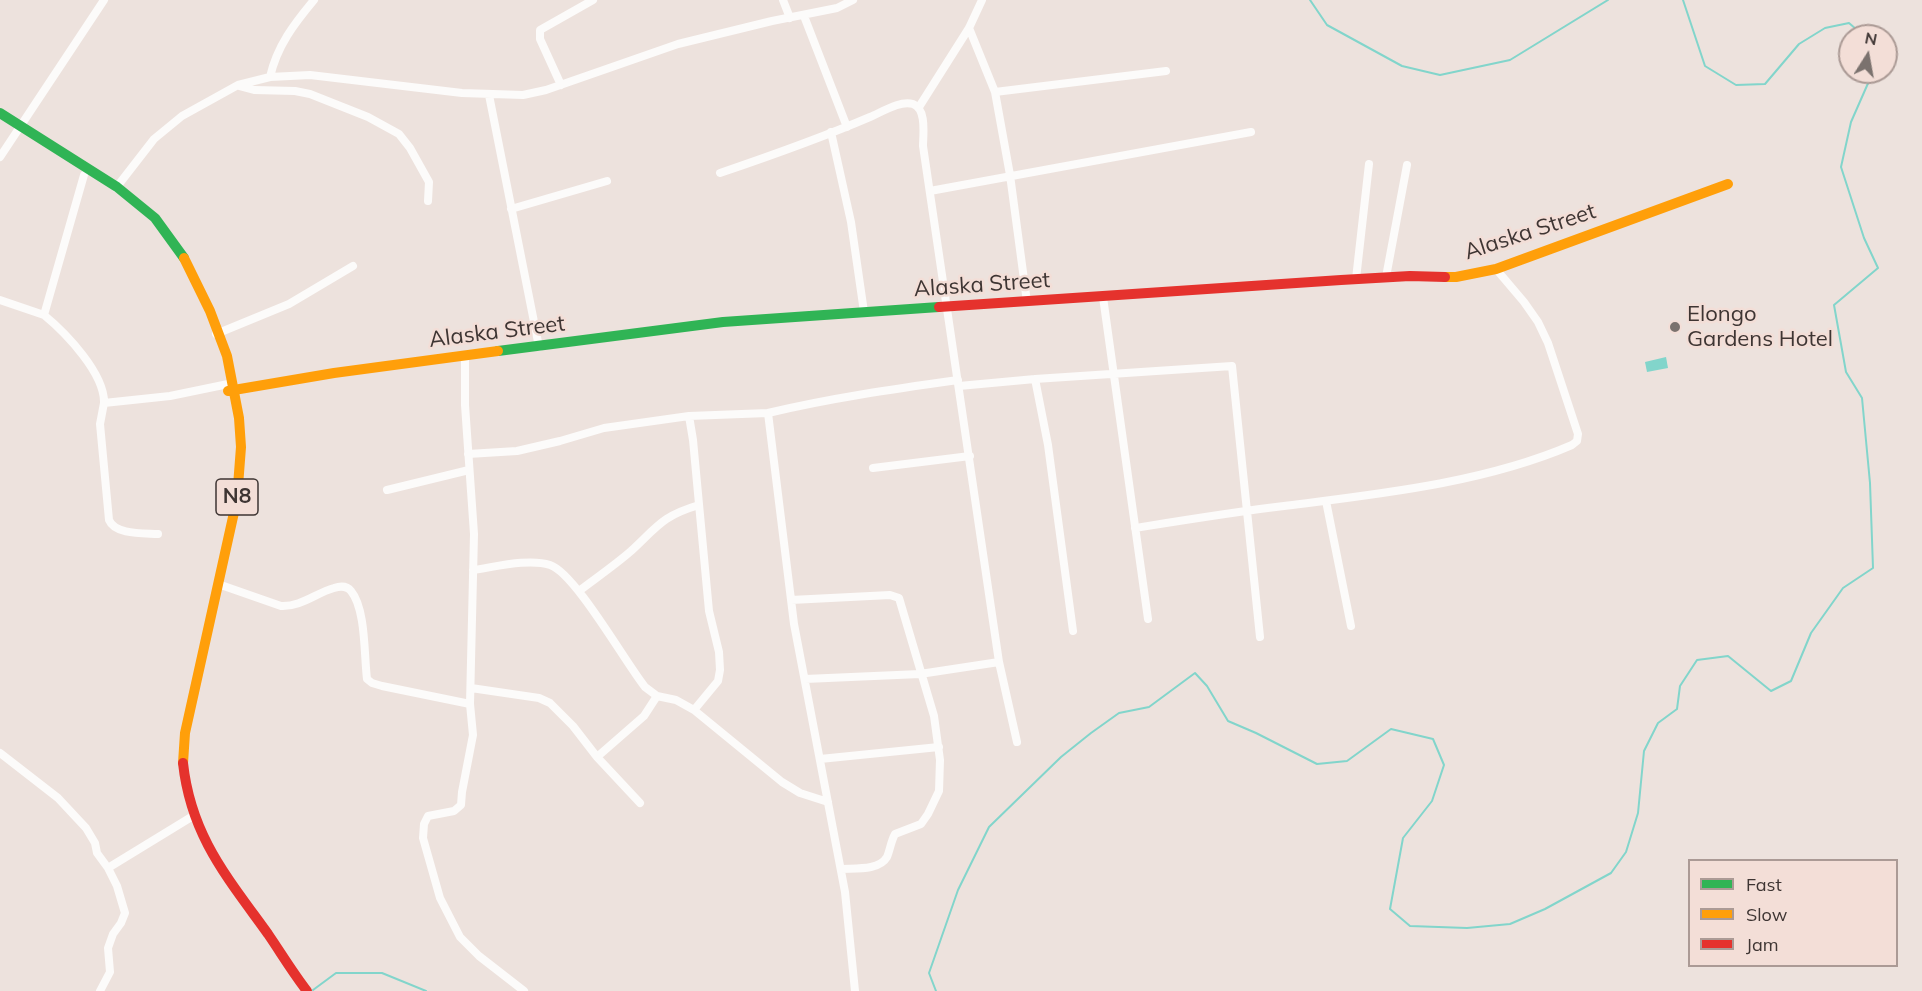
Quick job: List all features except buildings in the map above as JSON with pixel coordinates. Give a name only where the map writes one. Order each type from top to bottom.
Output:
[{"type":"main road","name":"N8","points":[[0,113],[84,175],[116,189]]},
{"type":"main road","name":"N8","points":[[0,122],[18,128],[116,189],[155,218],[177,248],[200,288],[215,334],[227,356],[234,447],[230,498],[182,751],[184,784],[190,818],[231,887],[266,932],[303,987]]},
{"type":"main road","name":"Alaska Street","points":[[230,387],[723,321],[1386,277],[1456,276],[1496,269],[1728,184]]},
{"type":"main road","name":"N8","points":[[200,647],[219,584],[235,508],[240,437],[230,387]]},
{"type":"street","points":[[0,157],[104,0]]},
{"type":"street","points":[[270,77],[275,57],[286,36],[314,0]]},
{"type":"street","points":[[561,85],[540,39],[540,30],[593,0]]},
{"type":"street","points":[[783,0],[790,18]]},
{"type":"street","points":[[116,189],[154,139],[182,116],[238,86],[270,77],[310,75],[462,93],[523,94],[561,85],[678,45],[837,8],[853,0]]},
{"type":"street","points":[[919,107],[969,28],[981,0]]},
{"type":"street","points":[[804,16],[847,127]]},
{"type":"street","points":[[969,28],[995,92],[1010,175],[1027,302]]},
{"type":"street","points":[[995,92],[1166,71]]},
{"type":"street","points":[[238,86],[254,90],[295,91],[310,94],[368,117],[399,134],[411,148],[429,182],[428,201]]},
{"type":"street","points":[[489,95],[538,347]]},
{"type":"street","points":[[720,173],[847,127],[897,105],[913,104],[919,107],[922,113],[923,146],[999,662],[1017,742]]},
{"type":"street","points":[[831,132],[851,222],[864,312]]},
{"type":"street","points":[[930,190],[1090,163],[1251,132]]},
{"type":"street","points":[[1356,279],[1369,164]]},
{"type":"street","points":[[1386,277],[1407,165]]},
{"type":"street","points":[[44,315],[84,175]]},
{"type":"street","points":[[511,209],[607,181]]},
{"type":"street","points":[[215,334],[289,304],[353,266]]},
{"type":"street","points":[[1135,528],[1248,510],[1326,501],[1495,472],[1537,460],[1572,445],[1577,441],[1578,434],[1575,420],[1548,343],[1538,322],[1524,302],[1496,269]]},
{"type":"street","points":[[1103,297],[1148,619]]},
{"type":"street","points":[[0,300],[44,315],[80,351],[102,388],[104,403],[100,424],[111,525],[117,529],[158,534]]},
{"type":"street","points":[[465,355],[468,454],[474,534],[470,704],[473,745],[461,805],[454,811],[428,816],[424,824],[423,838],[440,898],[460,937],[479,956],[524,991]]},
{"type":"street","points":[[468,454],[517,451],[604,428],[689,416],[768,413],[900,387],[1232,366],[1260,636]]},
{"type":"street","points":[[1035,379],[1048,445],[1073,631]]},
{"type":"street","points":[[104,403],[230,387]]},
{"type":"street","points":[[768,413],[791,600],[841,869],[855,991]]},
{"type":"street","points":[[689,416],[709,611],[719,652],[720,670],[718,681],[694,710]]},
{"type":"street","points":[[873,468],[970,456]]},
{"type":"street","points":[[387,490],[469,470]]},
{"type":"street","points":[[1326,501],[1351,626]]},
{"type":"street","points":[[579,591],[630,552],[666,517],[677,511],[699,505]]},
{"type":"street","points":[[473,570],[539,563],[561,569],[579,591],[645,687],[657,696],[676,700],[694,710],[782,782],[800,793],[828,802]]},
{"type":"street","points":[[219,584],[281,606],[292,606],[335,587],[347,588],[351,591],[360,610],[367,679],[382,686],[470,704]]},
{"type":"street","points":[[791,600],[895,596],[899,598],[934,716],[940,760],[939,791],[928,814],[921,824],[895,834],[883,862],[868,867],[841,869]]},
{"type":"street","points":[[805,679],[920,674],[999,662]]},
{"type":"street","points":[[471,688],[539,698],[550,703],[640,803]]},
{"type":"street","points":[[597,757],[644,716],[657,696]]},
{"type":"street","points":[[820,759],[939,747]]},
{"type":"street","points":[[0,753],[57,798],[86,828],[95,843],[96,853],[108,868],[121,896],[125,913],[108,948],[110,972],[99,991]]},
{"type":"street","points":[[108,868],[190,818]]},
{"type":"water","points":[[1666,357],[1668,368],[1647,372],[1645,362]]},
{"type":"waterway","points":[[1310,0],[1327,25],[1402,66],[1440,75],[1510,60],[1608,0]]},
{"type":"waterway","points":[[1683,0],[1705,66],[1736,85],[1765,84],[1799,44],[1825,28],[1838,25]]},
{"type":"waterway","points":[[1844,24],[1850,24]]},
{"type":"waterway","points":[[936,991],[929,973],[958,890],[989,827],[1061,757],[1091,733],[1119,713],[1149,707],[1195,673],[1207,686],[1228,721],[1317,764],[1347,761],[1391,729],[1433,739],[1444,765],[1432,801],[1403,838],[1390,909],[1410,926],[1467,928],[1510,924],[1545,909],[1611,873],[1626,852],[1638,813],[1644,751],[1658,723],[1677,709],[1680,686],[1697,660],[1728,656],[1771,691],[1791,681],[1811,633],[1843,588],[1873,568],[1870,483],[1862,398],[1846,372],[1834,305],[1878,268],[1864,238],[1841,167],[1851,122],[1868,84]]},
{"type":"waterway","points":[[313,990],[336,973],[382,973],[426,991]]},
{"type":"traffic: fast","points":[[0,113],[117,187],[155,218],[184,258]]},
{"type":"traffic: fast","points":[[498,351],[723,322],[939,307]]},
{"type":"traffic: slow","points":[[1445,277],[1496,269],[1728,184]]},
{"type":"traffic: slow","points":[[183,763],[185,733],[237,499],[241,447],[239,418],[227,356],[210,311],[184,258]]},
{"type":"traffic: slow","points":[[228,391],[334,373],[498,351]]},
{"type":"traffic: jam","points":[[939,307],[1341,280],[1410,276],[1445,277]]},
{"type":"traffic: jam","points":[[183,763],[194,812],[213,854],[307,991]]},
{"type":"place","name":"Elongo Gardens Hotel","points":[[1675,327]]}]
